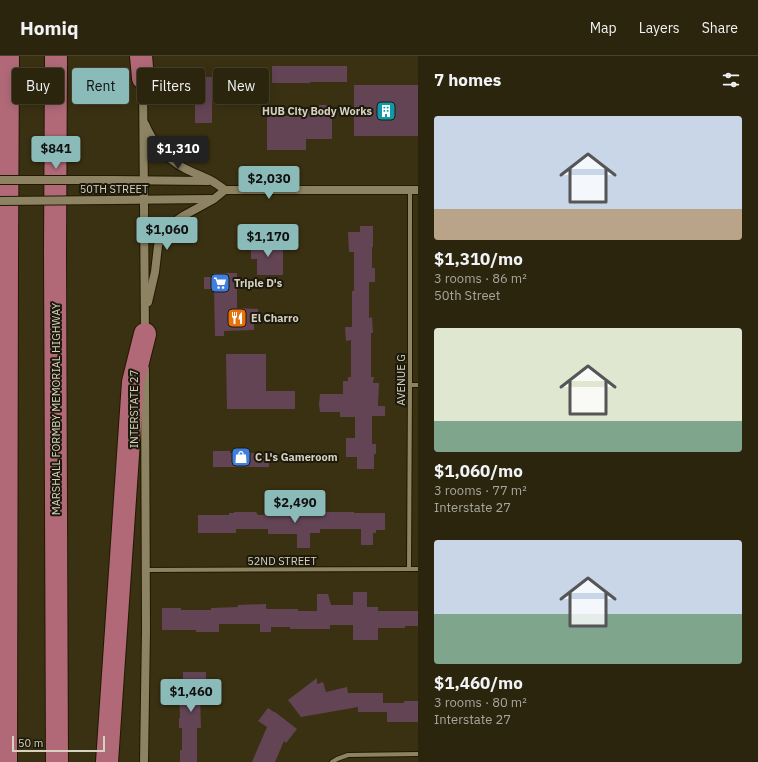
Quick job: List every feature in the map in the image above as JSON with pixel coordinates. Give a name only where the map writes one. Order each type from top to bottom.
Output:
[{"type":"highway","points":[[0,76],[2,56]]},
{"type":"highway","points":[[6,762],[6,281],[8,56]]},
{"type":"highway","name":"MARSHALL FORMBY MEMORIAL HIGHWAY","points":[[56,56],[55,260],[57,762]]},
{"type":"highway","points":[[142,56],[143,68]]},
{"type":"highway","points":[[107,762],[133,382],[145,325]]},
{"type":"main road","name":"INTERSTATE 27","points":[[143,104],[146,630],[144,762]]},
{"type":"main road","points":[[143,119],[153,140],[164,154],[182,167],[213,181],[225,190],[414,190]]},
{"type":"main road","name":"50TH STREET","points":[[0,180],[213,181]]},
{"type":"main road","points":[[145,325],[160,240],[173,223],[214,199],[225,190]]},
{"type":"main road","name":"50TH STREET","points":[[0,201],[214,199]]},
{"type":"street","name":"AVENUE G","points":[[409,569],[410,385],[414,190]]},
{"type":"street","points":[[410,385],[418,385]]},
{"type":"street","name":"52ND STREET","points":[[145,570],[418,569]]},
{"type":"street","points":[[332,761],[348,755],[418,754]]},
{"type":"building","points":[[272,66],[347,66],[347,82],[272,83]]},
{"type":"building","points":[[205,77],[212,77],[212,123],[195,123],[195,104],[205,104]]},
{"type":"building","name":"HUB City Body Works","points":[[354,85],[418,85],[418,136],[354,136]]},
{"type":"building","name":"HUB City Body Works","points":[[319,105],[330,105],[330,108],[332,108],[332,139],[306,139],[306,150],[267,150],[267,116],[306,116],[306,111],[316,111],[316,108],[319,108]]},
{"type":"building","points":[[360,226],[373,226],[372,268],[375,268],[375,282],[369,282],[369,318],[372,317],[373,333],[371,333],[371,377],[374,377],[373,383],[379,383],[378,406],[385,406],[385,416],[372,416],[372,444],[376,444],[374,469],[357,469],[357,457],[346,457],[346,438],[355,438],[355,417],[340,417],[340,412],[320,412],[319,405],[320,394],[343,394],[343,381],[348,381],[348,377],[351,377],[351,340],[346,341],[345,327],[352,327],[354,252],[349,252],[348,232],[360,232]]},
{"type":"building","points":[[251,242],[283,242],[283,275],[257,275],[257,259],[251,259]]},
{"type":"building","points":[[214,273],[237,273],[237,308],[258,309],[258,313],[260,313],[260,323],[254,323],[254,330],[224,331],[224,336],[215,336],[214,289],[204,289],[204,277],[214,277]]},
{"type":"building","points":[[226,354],[266,354],[266,391],[295,391],[295,409],[227,409]]},
{"type":"building","name":"C L's Gameroom","points":[[213,451],[230,451],[230,453],[269,453],[269,467],[213,467]]},
{"type":"building","points":[[256,512],[258,515],[301,514],[301,512],[385,513],[385,530],[376,530],[376,533],[373,533],[373,545],[361,545],[361,529],[320,529],[320,533],[310,533],[310,548],[297,548],[297,534],[268,534],[268,529],[236,529],[236,533],[198,533],[198,515],[229,515],[229,513]]},
{"type":"building","points":[[353,592],[367,592],[367,607],[378,607],[378,611],[418,611],[418,626],[405,626],[405,628],[378,628],[378,640],[353,640],[353,625],[330,625],[330,629],[290,629],[290,627],[271,627],[271,632],[260,632],[260,624],[219,624],[219,632],[162,630],[162,608],[181,608],[181,610],[211,610],[211,608],[238,607],[238,605],[266,604],[267,609],[298,609],[298,611],[317,611],[317,594],[328,594],[331,605],[353,605]]},
{"type":"building","points":[[183,672],[206,672],[206,696],[200,696],[201,728],[197,728],[197,762],[180,762],[180,750],[182,750],[182,728],[179,728],[179,687],[183,687]]},
{"type":"building","points":[[317,678],[317,684],[323,682],[326,692],[347,687],[348,693],[383,693],[383,703],[418,701],[418,722],[387,722],[387,712],[358,712],[358,707],[301,717],[288,700]]},
{"type":"building","points":[[268,708],[297,729],[286,743],[284,741],[275,762],[252,762],[267,727],[258,721]]},
{"type":"place","name":"HUB City Body Works","points":[[386,111]]},
{"type":"place","name":"Triple D's","points":[[220,283]]},
{"type":"place","name":"El Charro","points":[[237,318]]},
{"type":"place","name":"C L's Gameroom","points":[[241,457]]}]
